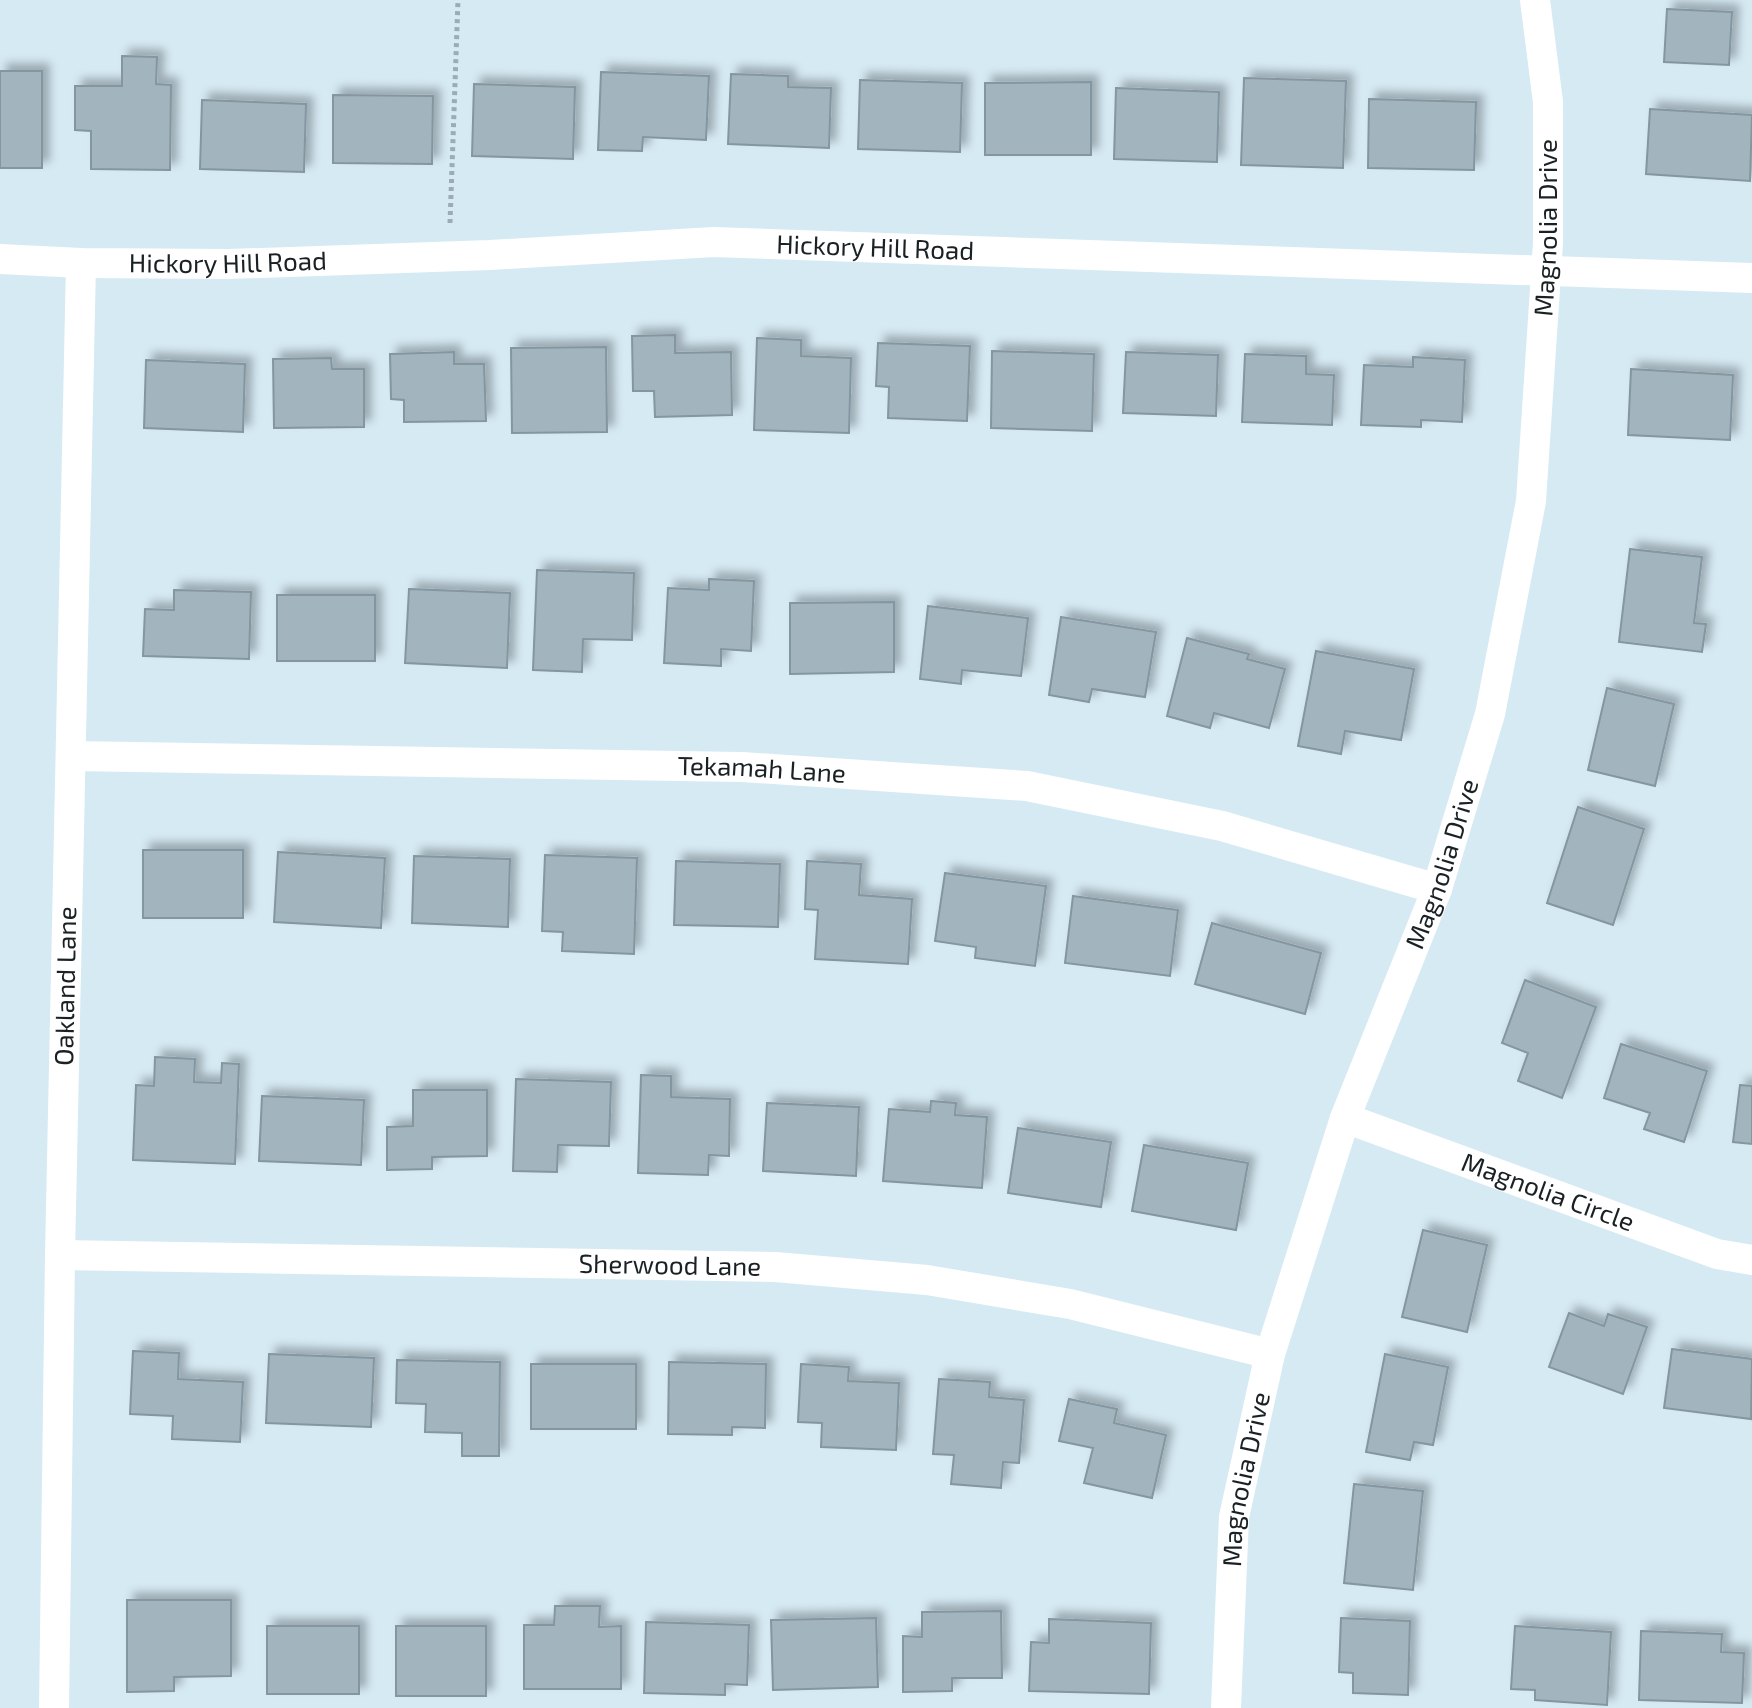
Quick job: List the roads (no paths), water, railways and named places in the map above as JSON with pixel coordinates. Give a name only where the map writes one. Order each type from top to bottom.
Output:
[{"type":"street","name":"Magnolia Drive","points":[[1226,1708],[1234,1517],[1270,1354],[1345,1118],[1437,889],[1490,714],[1531,501],[1546,272],[1548,102],[1535,0]]},
{"type":"street","name":"Hickory Hill Road","points":[[0,259],[81,263],[244,263],[490,255],[714,242],[1752,278]]},
{"type":"street","name":"Oakland Lane","points":[[54,1708],[60,1255],[81,263]]},
{"type":"street","name":"Tekamah Lane","points":[[72,756],[742,767],[1027,786],[1222,826],[1437,889]]},
{"type":"street","name":"Magnolia Circle","points":[[1345,1118],[1717,1254],[1752,1260]]},
{"type":"street","name":"Sherwood Lane","points":[[60,1255],[775,1267],[927,1280],[1070,1304],[1270,1354]]}]
